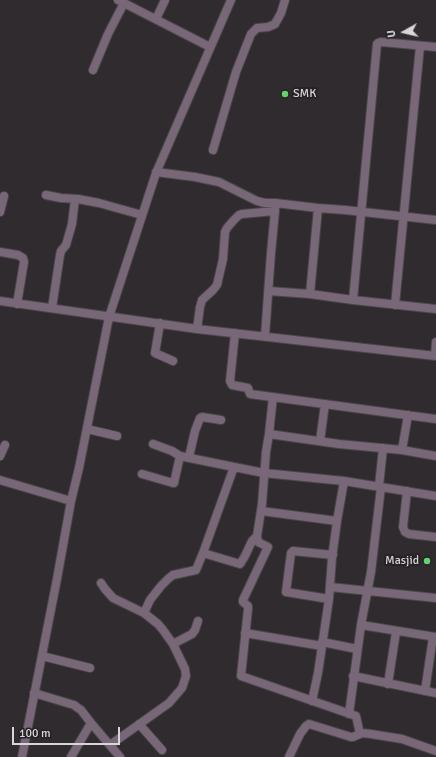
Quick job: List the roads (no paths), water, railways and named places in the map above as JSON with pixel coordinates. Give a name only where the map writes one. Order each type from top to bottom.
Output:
[{"type":"street","points":[[156,19],[165,0]]},
{"type":"street","points":[[22,757],[71,501],[109,317],[156,172],[231,0]]},
{"type":"street","points":[[213,150],[236,72],[251,34],[256,28],[273,26],[275,24],[281,13],[285,0]]},
{"type":"street","points":[[93,70],[121,1],[210,46]]},
{"type":"street","points":[[353,300],[377,44],[381,42],[436,47]]},
{"type":"street","points":[[395,305],[420,46]]},
{"type":"street","points":[[156,172],[219,182],[257,201],[275,207]]},
{"type":"street","points":[[46,195],[99,203],[142,215]]},
{"type":"street","points":[[0,212],[4,196]]},
{"type":"street","points":[[52,308],[60,255],[61,251],[66,245],[72,224],[75,199]]},
{"type":"street","points":[[197,329],[202,300],[217,285],[223,259],[225,232],[239,215],[275,207],[318,208],[436,220]]},
{"type":"street","points":[[265,336],[275,207]]},
{"type":"street","points":[[310,294],[318,208]]},
{"type":"street","points":[[0,252],[18,255],[24,262],[17,304]]},
{"type":"street","points":[[269,291],[310,294],[436,309]]},
{"type":"street","points":[[0,301],[197,329],[435,356],[436,342]]},
{"type":"street","points":[[160,323],[155,353],[173,361]]},
{"type":"street","points":[[235,333],[230,381],[232,385],[248,388],[250,394],[436,419]]},
{"type":"street","points":[[273,397],[257,536],[258,542],[268,547],[243,602],[248,607],[241,676],[356,716],[360,734]]},
{"type":"street","points":[[320,441],[325,404]]},
{"type":"street","points":[[402,450],[408,415]]},
{"type":"street","points":[[142,474],[173,484],[200,418],[221,420]]},
{"type":"street","points":[[87,429],[116,436]]},
{"type":"street","points":[[269,434],[339,444],[402,450],[436,456]]},
{"type":"street","points":[[153,444],[172,450],[184,456],[264,473],[344,481],[436,496]]},
{"type":"street","points":[[0,456],[5,445]]},
{"type":"street","points":[[349,714],[357,649],[371,572],[383,448]]},
{"type":"street","points":[[144,613],[150,600],[169,578],[173,575],[196,570],[234,467]]},
{"type":"street","points":[[0,480],[71,501]]},
{"type":"street","points":[[312,701],[318,673],[329,599],[337,521],[344,481]]},
{"type":"street","points":[[407,491],[403,527],[405,532],[409,534],[436,537]]},
{"type":"street","points":[[261,511],[337,521]]},
{"type":"street","points":[[203,553],[240,564],[246,556],[252,541],[257,536]]},
{"type":"street","points":[[329,599],[286,592],[290,553],[293,551],[333,555]]},
{"type":"street","points":[[34,693],[74,705],[81,710],[114,753],[139,724],[169,702],[182,688],[186,676],[185,669],[173,644],[163,630],[144,613],[113,598],[105,590],[101,583]]},
{"type":"street","points":[[330,587],[436,598]]},
{"type":"street","points":[[173,644],[192,634],[198,621]]},
{"type":"street","points":[[361,625],[396,632],[434,637],[425,691]]},
{"type":"street","points":[[388,684],[396,632]]},
{"type":"street","points":[[245,633],[357,649]]},
{"type":"street","points":[[42,656],[90,668]]},
{"type":"street","points":[[353,676],[436,693]]},
{"type":"street","points":[[71,757],[91,723]]},
{"type":"street","points":[[139,724],[162,750]]},
{"type":"street","points":[[289,757],[300,734],[309,724],[351,737],[362,733],[402,739],[436,751]]},
{"type":"place","name":"SMK","points":[[285,94]]},
{"type":"place","name":"Masjid","points":[[427,561]]}]
